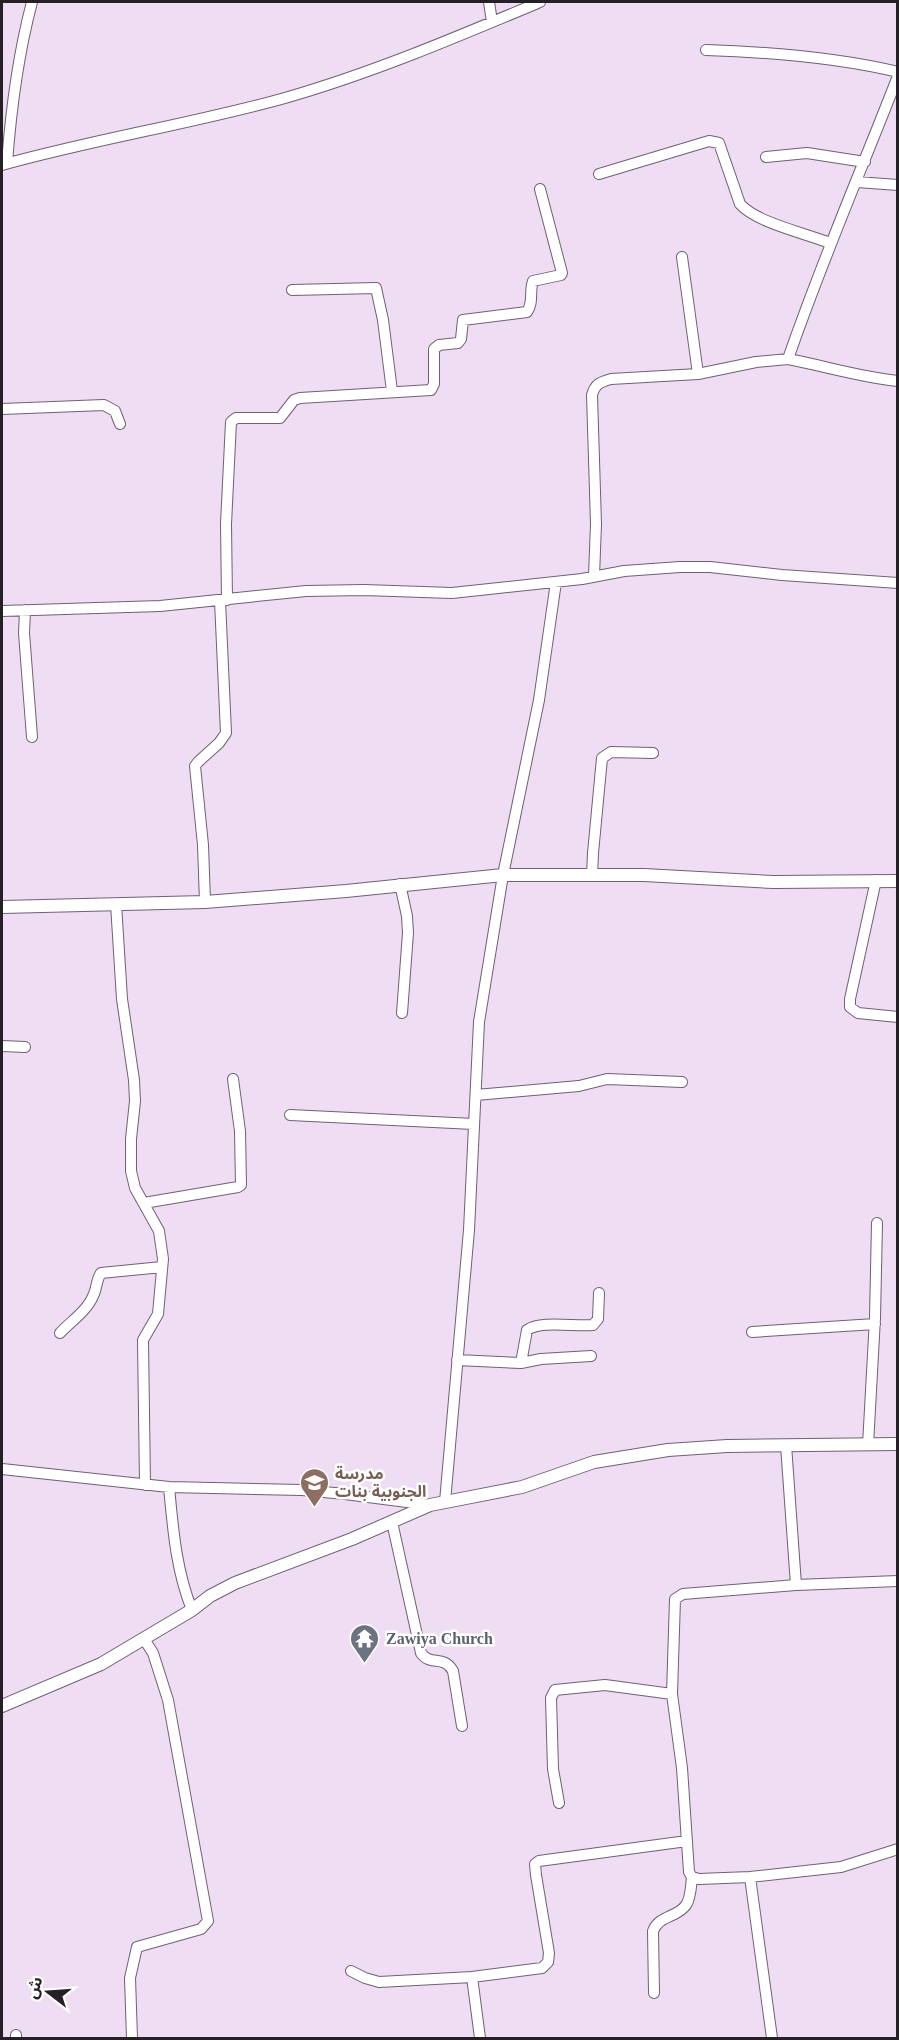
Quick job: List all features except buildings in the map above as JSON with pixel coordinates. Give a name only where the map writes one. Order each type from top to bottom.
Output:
[{"type":"street","points":[[32,2],[12,99],[4,164],[285,98],[342,80],[540,2]]},
{"type":"street","points":[[489,2],[492,22]]},
{"type":"street","points":[[706,50],[802,56],[848,62],[897,74],[895,91],[830,243],[788,359]]},
{"type":"street","points":[[599,174],[715,141],[719,143],[740,204],[745,209],[769,221],[830,243]]},
{"type":"street","points":[[766,157],[807,153],[865,162]]},
{"type":"street","points":[[857,182],[897,185]]},
{"type":"street","points":[[205,902],[203,845],[195,766],[226,733],[224,601],[231,422],[236,418],[280,418],[294,400],[300,398],[431,390],[434,384],[434,349],[439,345],[458,343],[463,320],[527,312],[532,304],[533,281],[561,275],[562,269],[540,189]]},
{"type":"street","points":[[682,257],[698,374]]},
{"type":"street","points":[[292,290],[376,288],[383,320],[392,391]]},
{"type":"street","points":[[594,576],[596,524],[592,395],[598,383],[611,379],[698,374],[756,362],[788,359],[868,378],[897,381]]},
{"type":"street","points":[[2,409],[104,405],[115,411],[120,424]]},
{"type":"street","points":[[2,611],[160,606],[306,591],[452,593],[556,582],[651,568],[710,567],[782,575],[897,583]]},
{"type":"street","points":[[445,1502],[469,1230],[479,1022],[502,875],[539,700],[556,582]]},
{"type":"street","points":[[25,610],[24,633],[32,737]]},
{"type":"street","points":[[592,876],[592,853],[602,758],[610,752],[652,753]]},
{"type":"street","points":[[2,907],[205,902],[346,891],[502,875],[644,876],[773,882],[897,881]]},
{"type":"street","points":[[876,880],[850,1007],[858,1013],[897,1017]]},
{"type":"street","points":[[400,884],[408,933],[402,1013]]},
{"type":"street","points":[[116,904],[122,999],[134,1080],[135,1101],[130,1138],[131,1171],[135,1188],[159,1231],[162,1267],[158,1314],[142,1340],[145,1485]]},
{"type":"street","points":[[2,1046],[25,1047]]},
{"type":"street","points":[[144,1203],[241,1185],[240,1131],[233,1078]]},
{"type":"street","points":[[476,1095],[579,1086],[607,1079],[682,1082]]},
{"type":"street","points":[[290,1115],[474,1124]]},
{"type":"street","points":[[868,1445],[875,1324],[877,1224]]},
{"type":"street","points":[[60,1333],[87,1305],[93,1296],[101,1273],[162,1267]]},
{"type":"street","points":[[521,1363],[527,1330],[532,1327],[597,1323],[599,1293]]},
{"type":"street","points":[[752,1332],[875,1324]]},
{"type":"street","points":[[457,1360],[521,1363],[541,1359],[591,1356]]},
{"type":"street","points":[[2,1706],[101,1664],[192,1610],[210,1596],[236,1583],[352,1539],[430,1505],[522,1487],[594,1462],[668,1450],[715,1446],[897,1444]]},
{"type":"street","points":[[786,1445],[796,1585]]},
{"type":"street","points":[[2,1469],[169,1487],[302,1490],[430,1505]]},
{"type":"street","points":[[169,1487],[176,1552],[183,1588],[192,1610]]},
{"type":"street","points":[[392,1522],[421,1653],[430,1660],[445,1661],[450,1665],[462,1726]]},
{"type":"street","points":[[654,1993],[653,1931],[655,1925],[662,1919],[679,1911],[687,1904],[692,1877],[689,1872],[682,1768],[672,1694],[674,1605],[678,1596],[796,1585],[897,1581]]},
{"type":"street","points":[[132,2038],[130,1978],[137,1947],[201,1929],[208,1921],[168,1700],[153,1653],[144,1639]]},
{"type":"street","points":[[559,1803],[553,1769],[551,1698],[555,1690],[605,1685],[672,1694]]},
{"type":"street","points":[[351,1971],[379,1982],[472,1977],[542,1968],[548,1962],[549,1953],[536,1875],[535,1864],[538,1861],[687,1841]]},
{"type":"street","points":[[692,1877],[699,1879],[750,1877],[841,1867],[897,1849]]},
{"type":"street","points":[[750,1877],[772,2038]]},
{"type":"street","points":[[472,1977],[480,2038]]},
{"type":"place","name":"مدرسة الجنوبية بنات","points":[[314,1508]]},
{"type":"place","name":"Zawiya Church","points":[[365,1664]]}]
